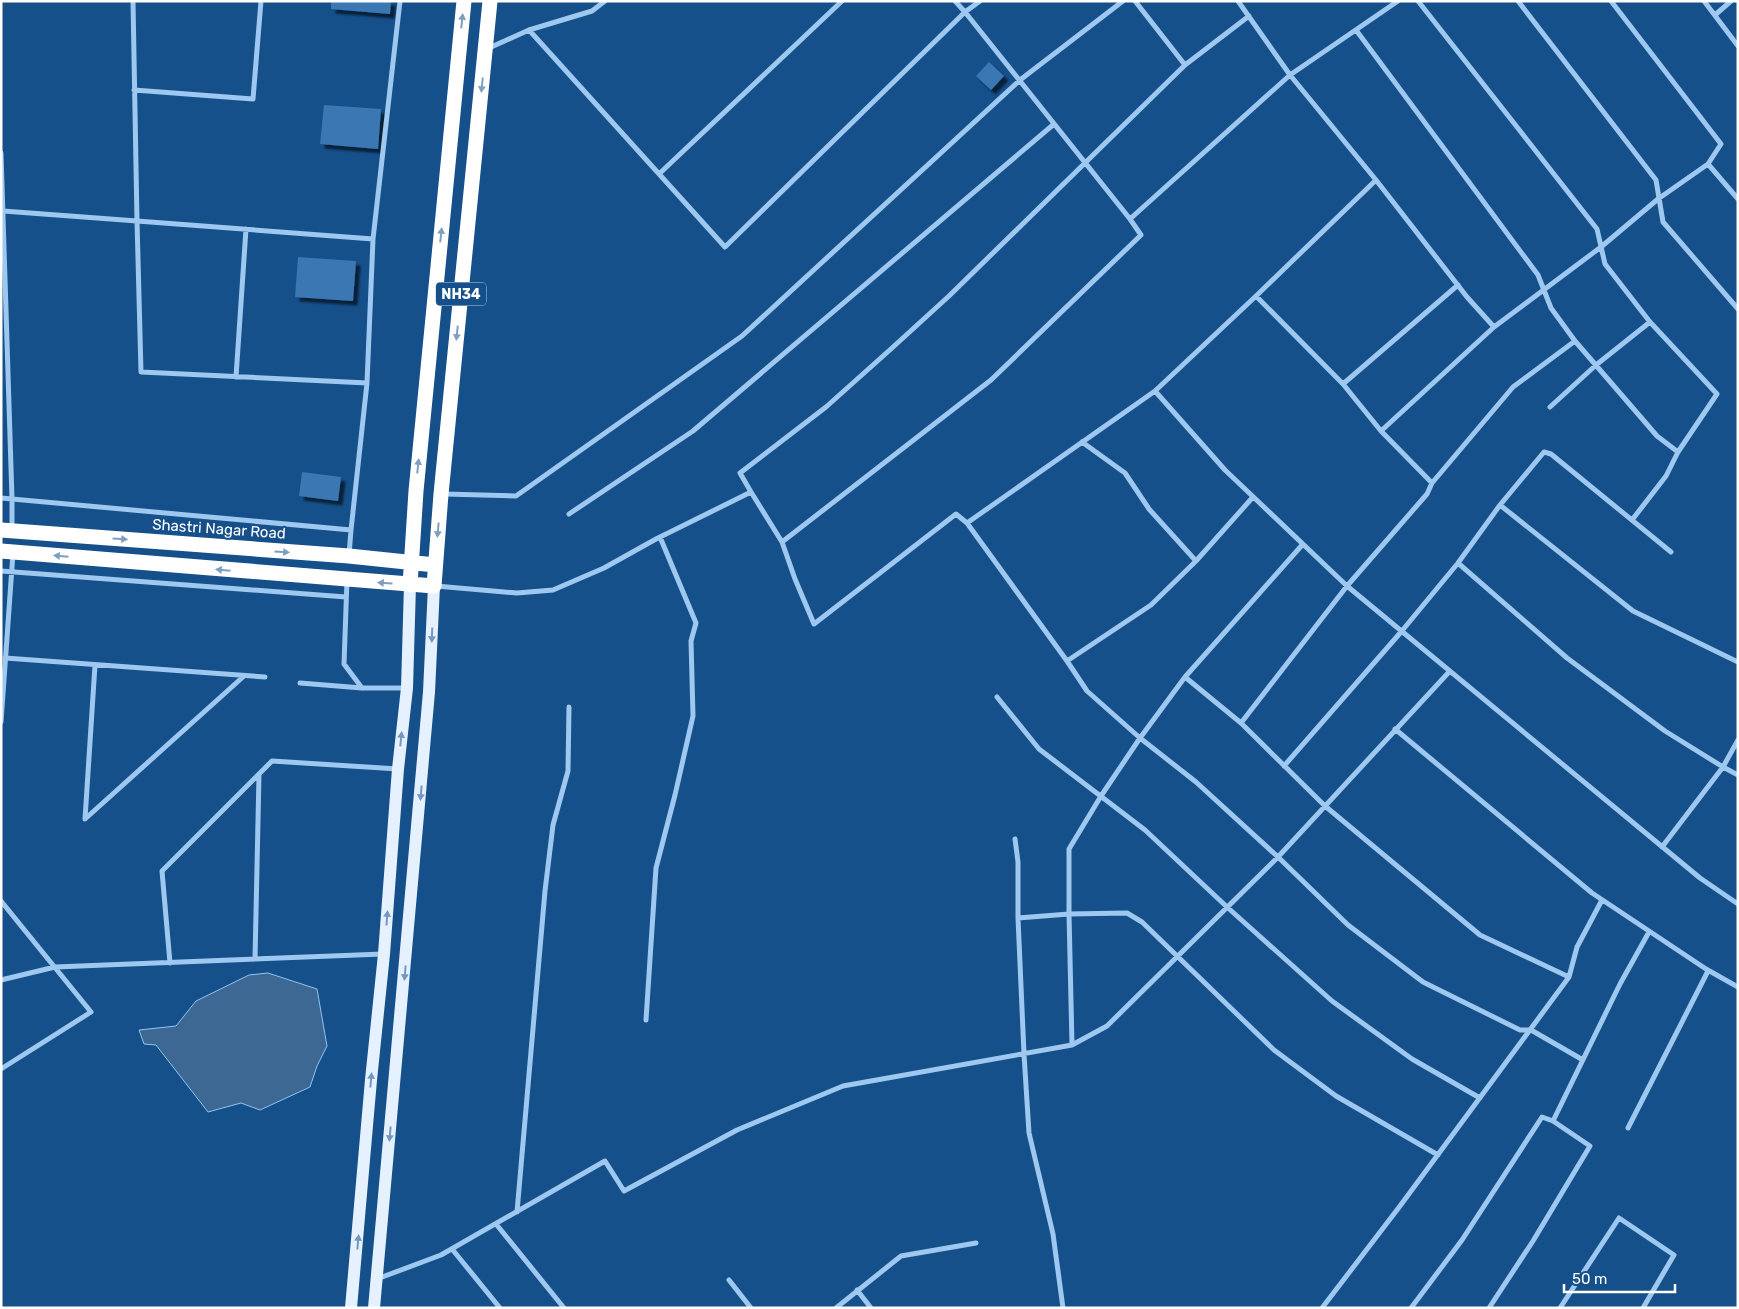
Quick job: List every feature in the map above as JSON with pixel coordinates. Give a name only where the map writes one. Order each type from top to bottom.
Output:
[{"type":"highway","name":"NH34","points":[[410,585],[416,491],[464,1]]},
{"type":"highway","name":"NH34","points":[[434,586],[441,494],[490,1]]},
{"type":"highway","points":[[449,151],[476,153]]},
{"type":"highway","points":[[439,255],[465,257]]},
{"type":"highway","points":[[428,365],[454,368]]},
{"type":"highway","name":"Shastri Nagar Road","points":[[7,531],[349,556],[435,565]]},
{"type":"highway","points":[[7,552],[434,586]]},
{"type":"highway","points":[[347,580],[349,556]]},
{"type":"main road","points":[[351,1308],[384,954],[398,769],[407,688],[410,585]]},
{"type":"main road","points":[[374,1308],[428,702],[434,586]]},
{"type":"main road","points":[[355,1276],[376,1279]]},
{"type":"street","points":[[133,1],[141,372],[368,383]]},
{"type":"street","points":[[134,90],[253,99],[261,1]]},
{"type":"street","points":[[349,556],[368,383],[373,239],[400,1]]},
{"type":"street","points":[[486,49],[529,30],[592,11],[605,1]]},
{"type":"street","points":[[659,174],[842,1]]},
{"type":"street","points":[[782,542],[991,380],[1141,235],[966,12],[955,1]]},
{"type":"street","points":[[529,30],[725,248],[966,12],[980,1]]},
{"type":"street","points":[[441,494],[516,496],[734,342],[1020,80],[1123,1]]},
{"type":"street","points":[[1134,1],[1185,65]]},
{"type":"street","points":[[1238,1],[1290,75],[1376,180],[1458,285],[1494,327]]},
{"type":"street","points":[[1130,219],[1290,75],[1398,1]]},
{"type":"street","points":[[1418,1],[1596,229],[1605,264],[1650,322],[1717,394],[1678,452],[1666,476],[1632,520]]},
{"type":"street","points":[[1518,1],[1656,180],[1663,222],[1738,309]]},
{"type":"street","points":[[1381,431],[1494,327],[1601,247],[1658,199],[1708,164],[1721,144],[1611,1]]},
{"type":"street","points":[[1704,1],[1738,46]]},
{"type":"street","points":[[1715,15],[1731,1]]},
{"type":"street","points":[[1249,16],[1185,65],[949,296],[892,348],[826,407],[740,473],[782,542],[795,580],[814,624],[956,514],[967,523],[1087,691],[1140,738],[1196,782],[1278,857],[1348,925],[1423,982],[1520,1030],[1531,1030],[1583,1060]]},
{"type":"street","points":[[1356,30],[1538,275],[1551,308],[1576,341],[1657,436],[1678,452]]},
{"type":"street","points":[[569,514],[693,431],[1054,124]]},
{"type":"street","points":[[1,153],[4,345],[12,499],[7,531]]},
{"type":"street","points":[[1708,164],[1738,199]]},
{"type":"street","points":[[967,523],[1154,391],[1376,180]]},
{"type":"street","points":[[3,211],[373,239]]},
{"type":"street","points":[[236,377],[246,230]]},
{"type":"street","points":[[1343,384],[1458,285]]},
{"type":"street","points":[[1256,296],[1343,384],[1381,431],[1432,483]]},
{"type":"street","points":[[1550,407],[1596,365],[1650,322]]},
{"type":"street","points":[[1241,722],[1347,586],[1427,494],[1432,483],[1513,386],[1576,341]]},
{"type":"street","points":[[1154,391],[1226,470],[1347,586],[1700,878],[1738,904]]},
{"type":"street","points":[[1082,442],[1125,474],[1149,508],[1196,561]]},
{"type":"street","points":[[1284,766],[1401,632],[1458,563],[1500,505],[1544,452],[1551,454],[1670,552]]},
{"type":"street","points":[[434,586],[517,592],[553,590],[604,568],[660,537],[751,492]]},
{"type":"street","points":[[1066,662],[1151,605],[1196,561],[1253,497]]},
{"type":"street","points":[[1,498],[351,530]]},
{"type":"street","points":[[1500,505],[1633,611],[1738,662]]},
{"type":"street","points":[[646,1020],[656,868],[693,716],[691,641],[696,623],[660,537]]},
{"type":"street","points":[[1072,1045],[1069,849],[1100,796],[1185,677],[1303,544]]},
{"type":"street","points":[[1,722],[12,572],[7,552]]},
{"type":"street","points":[[1458,563],[1567,658],[1665,731],[1738,775]]},
{"type":"street","points":[[1,571],[346,597]]},
{"type":"street","points":[[347,580],[344,664],[362,688]]},
{"type":"street","points":[[6,658],[265,677]]},
{"type":"street","points":[[95,665],[85,819],[244,676]]},
{"type":"street","points":[[376,1279],[441,1255],[605,1161],[624,1191],[737,1130],[843,1086],[1072,1045],[1107,1026],[1278,857],[1449,672]]},
{"type":"street","points":[[1185,677],[1241,722],[1324,806],[1480,935],[1570,978]]},
{"type":"street","points":[[300,683],[362,688],[407,688]]},
{"type":"street","points":[[997,697],[1039,749],[1145,830],[1332,1001],[1412,1059],[1480,1098]]},
{"type":"street","points":[[517,1212],[544,892],[553,825],[568,771],[569,707]]},
{"type":"street","points":[[1395,729],[1602,900],[1708,970],[1738,987]]},
{"type":"street","points":[[1662,847],[1723,767],[1738,740]]},
{"type":"street","points":[[170,963],[162,871],[272,761],[398,769]]},
{"type":"street","points":[[255,959],[259,774]]},
{"type":"street","points":[[1015,839],[1018,862],[1018,918],[1029,1133],[1052,1234],[1063,1308]]},
{"type":"street","points":[[1322,1308],[1570,978],[1577,947],[1602,900]]},
{"type":"street","points":[[1,901],[91,1012],[1,1069]]},
{"type":"street","points":[[1018,918],[1069,914],[1127,913],[1142,922],[1274,1050],[1336,1096],[1438,1155]]},
{"type":"street","points":[[1553,1121],[1620,984],[1649,932]]},
{"type":"street","points":[[1,980],[55,968],[384,954]]},
{"type":"street","points":[[1628,1128],[1708,970]]},
{"type":"street","points":[[1411,1308],[1462,1240],[1542,1117],[1553,1121],[1590,1146],[1533,1242],[1490,1308]]},
{"type":"street","points":[[1560,1308],[1619,1218],[1674,1255],[1643,1308]]},
{"type":"street","points":[[496,1224],[564,1308]]},
{"type":"street","points":[[836,1308],[901,1256],[976,1243]]},
{"type":"street","points":[[452,1249],[500,1308]]},
{"type":"street","points":[[729,1280],[750,1308]]},
{"type":"street","points":[[857,1290],[871,1308]]},
{"type":"water","points":[[268,973],[317,989],[327,1046],[317,1066],[310,1087],[260,1110],[241,1103],[208,1112],[156,1045],[144,1044],[139,1030],[176,1026],[196,1001],[249,975]]},
{"type":"building","points":[[331,1],[391,1],[390,14],[331,9]]},
{"type":"building","points":[[989,62],[1004,76],[991,90],[976,76]]},
{"type":"building","points":[[324,105],[381,109],[378,149],[320,144]]},
{"type":"building","points":[[298,257],[356,261],[353,301],[295,297]]},
{"type":"building","points":[[302,472],[341,477],[338,501],[299,496]]}]
